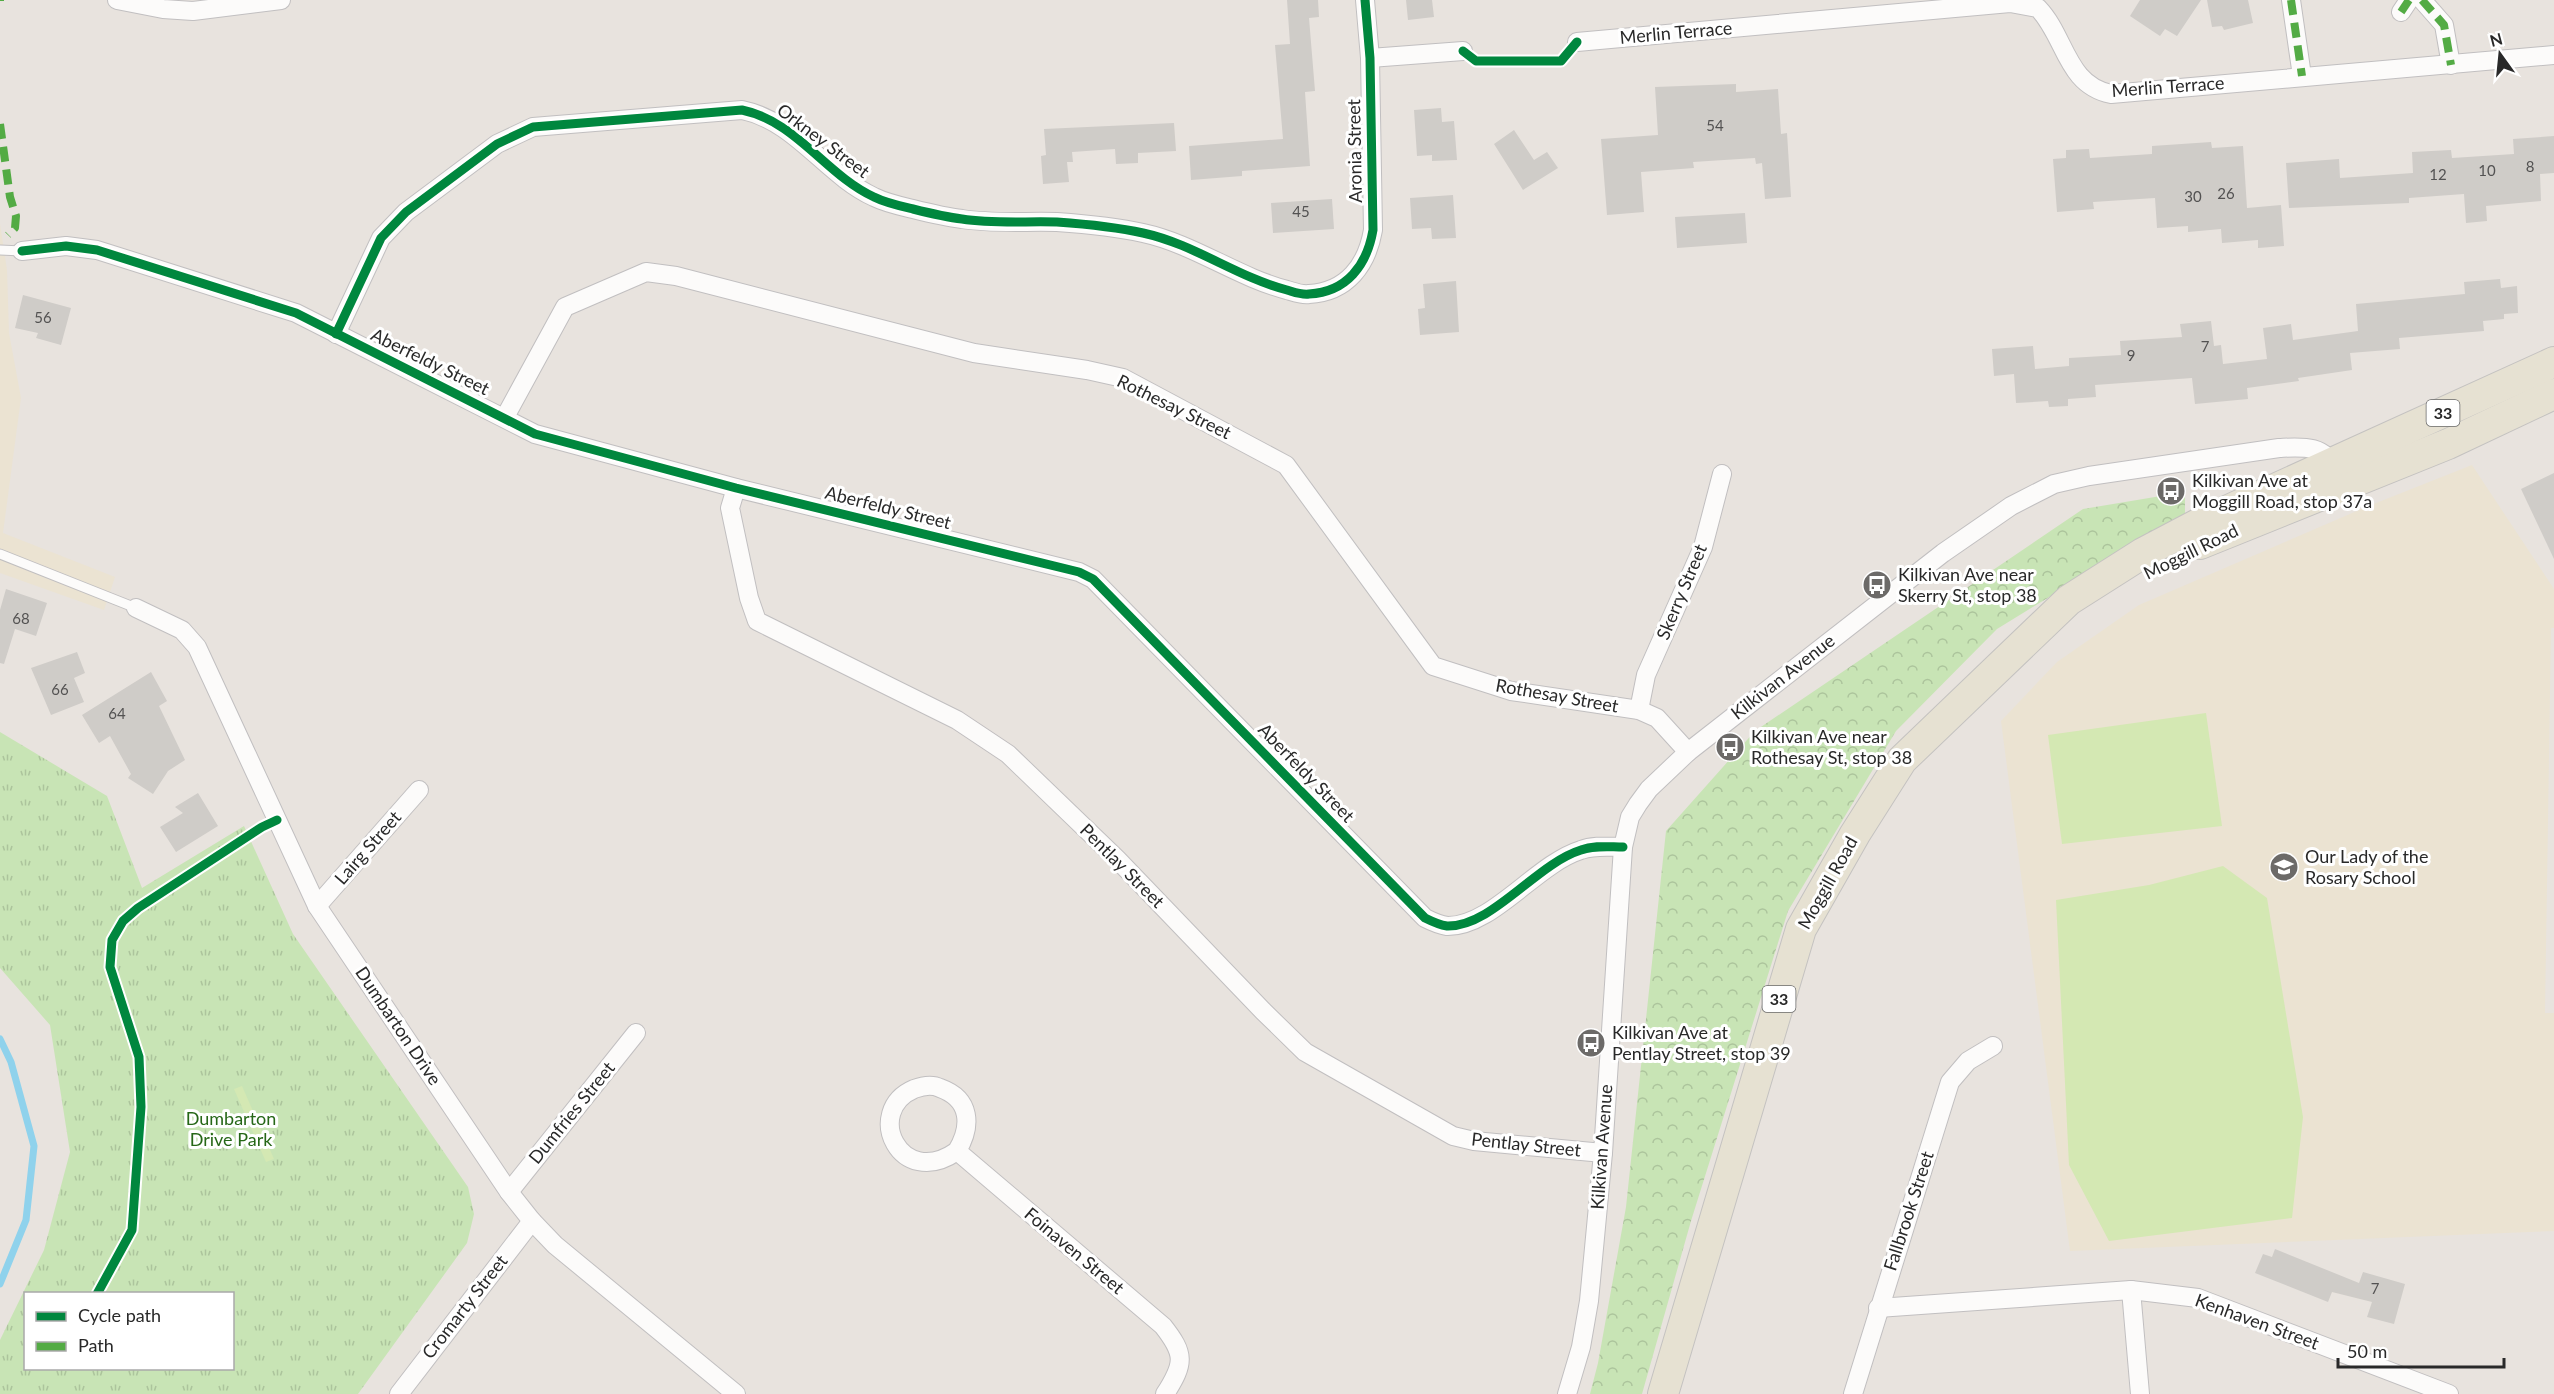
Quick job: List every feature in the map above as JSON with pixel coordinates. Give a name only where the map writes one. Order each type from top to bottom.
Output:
[{"type":"main road","name":"Moggill Road","points":[[1663,1394],[1802,929],[1855,834],[1902,760],[2005,662],[2137,579],[2196,546],[2554,362]]},
{"type":"main road","name":"Moggill Road","points":[[2336,476],[2448,444],[2554,394]]},
{"type":"street","points":[[117,0],[163,9],[194,10],[281,0]]},
{"type":"street","name":"Aronia Street","points":[[1336,288],[1352,278],[1362,264],[1369,250],[1373,230],[1370,58],[1365,0]]},
{"type":"street","points":[[2291,0],[2302,75]]},
{"type":"street","points":[[2422,0],[2444,25],[2451,65]]},
{"type":"street","name":"Merlin Terrace","points":[[1577,42],[1911,6],[2010,3],[2038,8],[2056,32],[2070,64],[2078,75],[2096,91],[2111,94],[2302,75],[2451,65],[2554,55]]},
{"type":"street","points":[[1370,58],[1463,51]]},
{"type":"street","name":"Orkney Street","points":[[336,334],[381,238],[423,199],[497,144],[533,127],[742,110],[758,114],[778,126],[851,184],[873,197],[895,205],[963,219],[1058,222],[1143,232],[1174,243],[1270,286],[1306,295],[1336,288]]},
{"type":"street","name":"Aberfeldy Street","points":[[22,251],[66,246],[97,250],[296,313],[535,434],[736,488],[1079,572],[1093,579],[1425,918],[1445,926],[1475,921],[1553,863],[1581,849],[1623,847]]},
{"type":"street","name":"Rothesay Street","points":[[505,417],[565,307],[646,272],[676,276],[975,353],[1087,370],[1123,378],[1286,465],[1433,666],[1511,692],[1639,710],[1657,718],[1688,752]]},
{"type":"street","name":"Kilkivan Avenue","points":[[1567,1394],[1581,1347],[1589,1301],[1603,1153],[1623,847],[1630,817],[1638,804],[1688,752],[1943,553],[2011,506],[2054,484],[2089,476],[2279,448],[2310,447],[2325,454],[2336,476]]},
{"type":"street","name":"Skerry Street","points":[[1639,710],[1646,675],[1702,547],[1722,474]]},
{"type":"street","name":"Pentlay Street","points":[[736,488],[730,508],[749,598],[757,621],[957,720],[1008,754],[1117,859],[1305,1052],[1453,1136],[1474,1141],[1603,1153]]},
{"type":"street","name":"Dumbarton Drive","points":[[135,609],[182,630],[198,647],[317,906],[509,1192],[555,1245],[736,1394]]},
{"type":"street","name":"Lairg Street","points":[[317,906],[419,790]]},
{"type":"street","name":"Dumfries Street","points":[[509,1192],[636,1033]]},
{"type":"street","name":"Fallbrook Street","points":[[1853,1394],[1950,1082],[1968,1061],[1993,1046]]},
{"type":"street","points":[[921,1086],[938,1086],[952,1093],[963,1106],[968,1121],[965,1137],[957,1151],[944,1160],[928,1163],[912,1160],[899,1150],[891,1136],[889,1119],[895,1104],[906,1092],[921,1086]]},
{"type":"street","name":"Foinaven Street","points":[[957,1151],[1163,1326],[1178,1345],[1180,1359],[1173,1382],[1165,1394]]},
{"type":"street","name":"Cromarty Street","points":[[399,1394],[532,1221]]},
{"type":"street","points":[[2131,1290],[2140,1394]]},
{"type":"street","name":"Kenhaven Street","points":[[1878,1308],[2131,1290],[2198,1299],[2449,1394]]},
{"type":"lane","points":[[0,250],[22,251]]},
{"type":"lane","points":[[0,554],[135,609]]},
{"type":"shaded area","points":[[0,224],[7,270],[9,333],[21,398],[3,533],[115,577],[104,610],[0,573]]},
{"type":"shaded area","name":"Our Lady of the Rosary School","points":[[2472,465],[2554,589],[2554,628],[2551,628],[2545,1013],[2554,1013],[2554,1231],[2070,1251],[2001,721],[2057,662],[2139,605],[2366,507]]},
{"type":"green space","points":[[2185,492],[2185,514],[1997,629],[1896,731],[1788,911],[1691,1221],[1642,1394],[1590,1394],[1598,1363],[1626,1207],[1666,831],[1755,731],[2083,509]]},
{"type":"green space","points":[[2206,713],[2222,826],[2062,844],[2048,735]]},
{"type":"green space","name":"Dumbarton Drive Park","points":[[0,732],[107,796],[142,888],[244,826],[293,934],[468,1187],[474,1214],[467,1243],[358,1394],[0,1394],[0,1340],[44,1250],[70,1152],[50,1025],[0,968]]},
{"type":"green space","points":[[2223,866],[2267,898],[2303,1117],[2292,1218],[2109,1241],[2069,1165],[2056,900],[2149,885]]},
{"type":"green space","points":[[242,1086],[274,1159],[266,1162],[234,1089]]},
{"type":"building","points":[[1287,0],[1318,0],[1319,17],[1309,18],[1315,91],[1305,92],[1310,166],[1242,171],[1242,176],[1191,180],[1189,146],[1283,139],[1275,45],[1290,44]]},
{"type":"building","points":[[1406,0],[1432,0],[1434,17],[1408,20]]},
{"type":"building","points":[[2140,0],[2201,0],[2177,36],[2165,29],[2160,36],[2130,16]]},
{"type":"building","points":[[2207,0],[2248,0],[2253,23],[2224,30],[2222,26],[2212,27]]},
{"type":"building","points":[[1736,84],[1736,92],[1778,89],[1781,134],[1787,133],[1791,197],[1765,199],[1762,163],[1756,164],[1755,158],[1693,162],[1694,168],[1641,172],[1644,212],[1607,215],[1601,139],[1658,135],[1655,87]]},
{"type":"building","points":[[1441,108],[1442,122],[1454,121],[1457,160],[1432,161],[1432,155],[1417,156],[1414,110]]},
{"type":"building","points":[[1174,123],[1176,151],[1138,153],[1138,163],[1116,164],[1115,149],[1072,152],[1073,162],[1067,162],[1069,182],[1043,184],[1041,156],[1046,155],[1044,129]]},
{"type":"building","points":[[1514,130],[1534,160],[1547,152],[1558,168],[1523,190],[1494,144]]},
{"type":"building","points":[[2554,136],[2554,173],[2540,174],[2541,201],[2486,206],[2487,221],[2466,223],[2464,194],[2409,198],[2409,203],[2289,208],[2286,163],[2339,159],[2340,178],[2413,173],[2412,152],[2451,150],[2452,158],[2514,154],[2513,139]]},
{"type":"building","points":[[2211,142],[2212,148],[2243,146],[2247,208],[2281,205],[2284,246],[2258,248],[2258,240],[2222,243],[2221,229],[2188,232],[2188,226],[2157,228],[2155,198],[2093,202],[2094,209],[2057,212],[2053,159],[2066,158],[2066,150],[2089,149],[2090,158],[2152,154],[2152,146]]},
{"type":"building","points":[[1453,195],[1456,238],[1432,239],[1431,228],[1412,229],[1410,198]]},
{"type":"building","points":[[1332,199],[1334,229],[1273,233],[1271,203]]},
{"type":"building","points":[[1745,213],[1747,243],[1677,248],[1675,217]]},
{"type":"building","points":[[2500,279],[2501,288],[2517,286],[2518,313],[2504,314],[2504,319],[2483,321],[2484,331],[2399,338],[2400,349],[2350,353],[2352,370],[2298,378],[2299,381],[2247,388],[2248,399],[2195,404],[2192,378],[2095,385],[2096,397],[2068,399],[2068,406],[2049,407],[2048,401],[2016,403],[2014,374],[1994,376],[1992,349],[2033,346],[2035,369],[2069,366],[2069,358],[2121,355],[2120,341],[2182,337],[2180,324],[2211,321],[2214,346],[2221,345],[2223,364],[2267,359],[2263,328],[2291,324],[2293,340],[2358,331],[2356,304],[2465,294],[2464,282]]},
{"type":"building","points":[[1456,281],[1459,332],[1420,335],[1418,309],[1425,308],[1423,284]]},
{"type":"building","points":[[23,295],[71,308],[61,345],[36,338],[38,333],[15,328]]},
{"type":"building","points":[[2554,473],[2554,559],[2521,489]]},
{"type":"building","points":[[6,589],[47,603],[36,636],[15,629],[4,664],[0,663],[0,610]]},
{"type":"building","points":[[77,652],[85,673],[74,678],[84,702],[51,715],[31,668]]},
{"type":"building","points":[[151,672],[167,701],[159,706],[185,760],[168,771],[153,794],[128,778],[131,774],[110,736],[99,743],[82,715]]},
{"type":"building","points":[[198,793],[218,826],[176,852],[160,827],[183,813],[175,807]]},
{"type":"building","points":[[2275,1249],[2359,1283],[2363,1272],[2405,1284],[2394,1324],[2367,1317],[2372,1302],[2332,1292],[2328,1302],[2255,1273],[2263,1254],[2272,1257]]},
{"type":"waterway","points":[[0,1039],[11,1062],[34,1146],[26,1220],[0,1284]]},
{"type":"marked path","points":[[2291,0],[2302,76]]},
{"type":"marked path","points":[[2401,12],[2409,0]]},
{"type":"marked path","points":[[2422,0],[2444,25],[2451,65]]},
{"type":"marked path","points":[[0,124],[10,197],[16,216],[15,228],[8,235]]},
{"type":"cycle path","points":[[336,334],[381,238],[406,212],[497,144],[533,127],[742,110],[779,125],[841,176],[888,203],[974,221],[1057,222],[1143,233],[1180,245],[1269,284],[1300,294],[1322,292],[1334,288],[1353,274],[1366,254],[1373,230],[1370,58],[1365,0]]},
{"type":"cycle path","points":[[1463,51],[1476,61],[1561,61],[1577,42]]},
{"type":"cycle path","points":[[22,251],[66,246],[97,250],[296,313],[535,434],[736,488],[1079,572],[1093,579],[1425,918],[1436,923],[1447,926],[1464,924],[1481,917],[1547,868],[1581,850],[1596,847],[1623,847]]},
{"type":"cycle path","points":[[98,1292],[132,1230],[141,1107],[139,1057],[110,967],[112,940],[123,921],[138,908],[262,827],[277,820]]},
{"type":"place","name":"Kilkivan Ave at Moggill Road, stop 37a","points":[[2171,491]]},
{"type":"place","name":"Kilkivan Ave near Skerry St, stop 38","points":[[1877,585]]},
{"type":"place","name":"Kilkivan Ave near Rothesay St, stop 38","points":[[1730,747]]},
{"type":"place","name":"Our Lady of the Rosary School","points":[[2284,867]]},
{"type":"place","name":"Kilkivan Ave at Pentlay Street, stop 39","points":[[1591,1043]]}]
